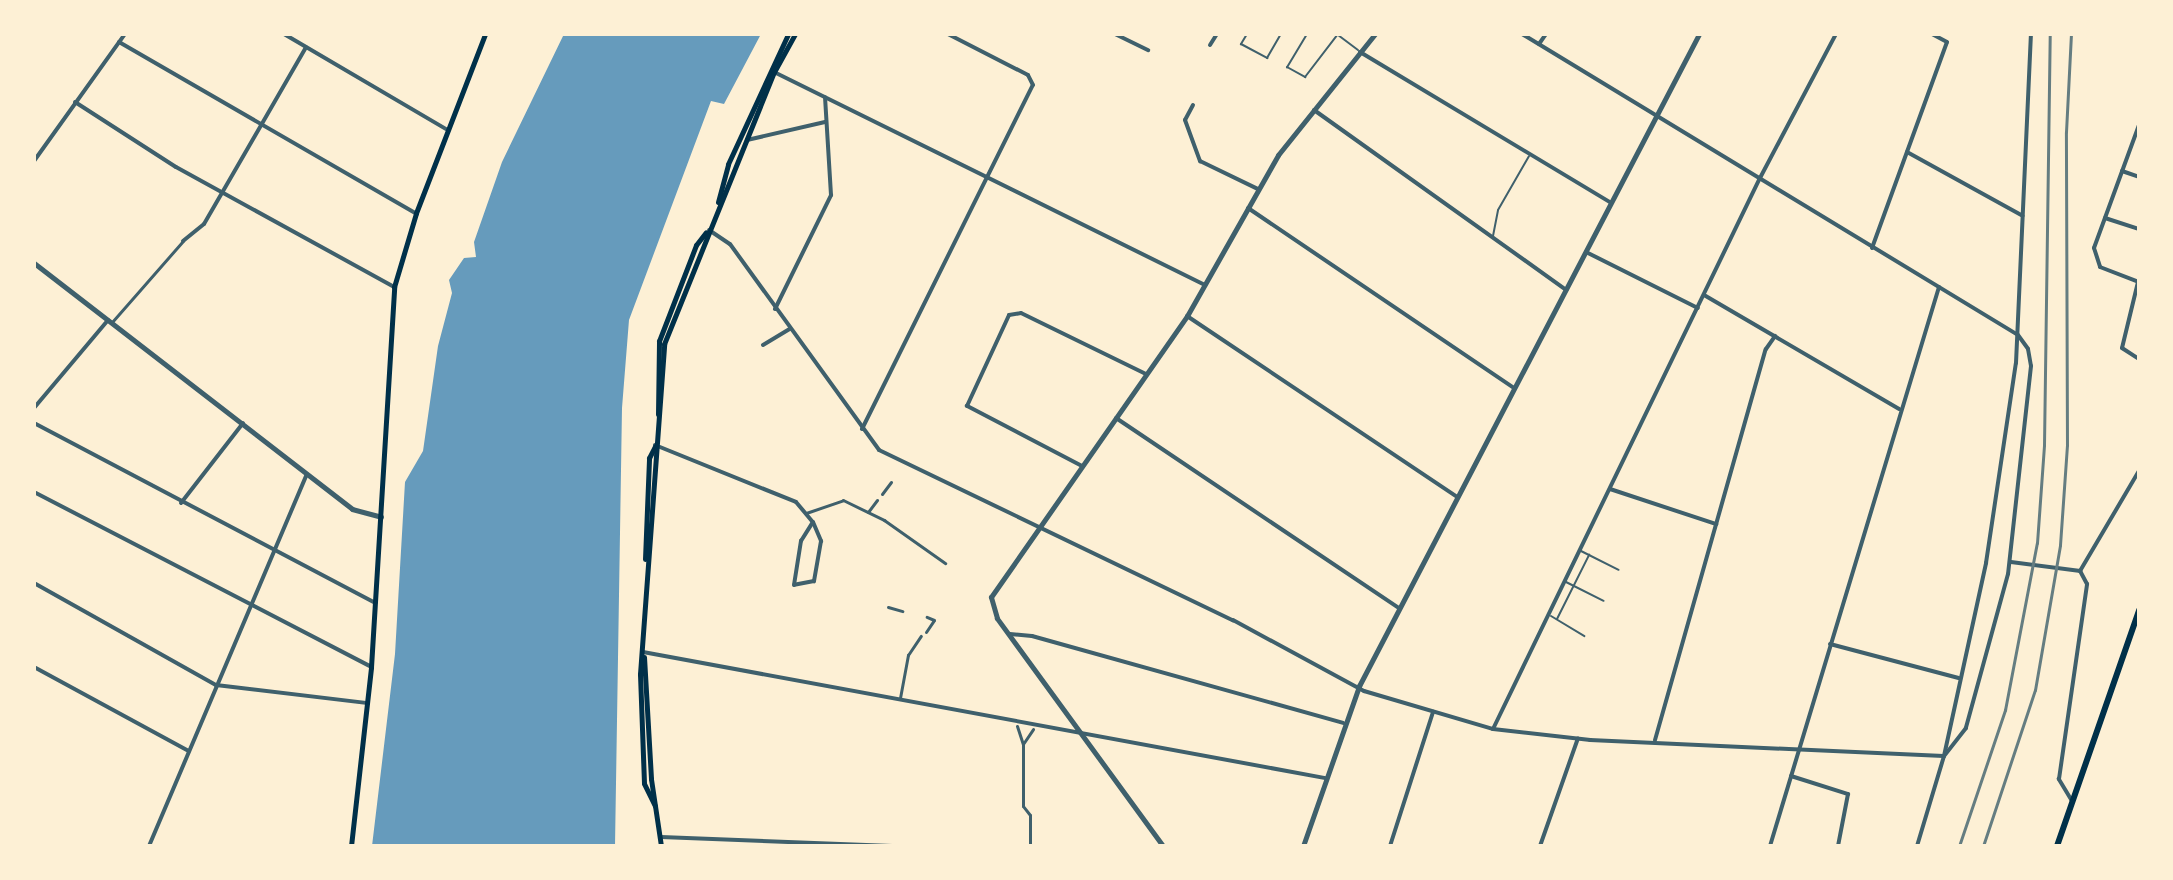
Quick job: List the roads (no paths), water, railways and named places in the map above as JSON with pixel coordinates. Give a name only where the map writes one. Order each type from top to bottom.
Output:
[{"type":"main road","points":[[351,846],[376,604],[394,287],[446,129],[485,34]]},
{"type":"main road","points":[[715,216],[728,164],[788,34]]},
{"type":"main road","points":[[664,846],[655,806],[649,674],[643,652],[649,458],[655,445],[664,344],[774,72],[795,34]]},
{"type":"main road","points":[[2057,846],[2139,610]]},
{"type":"street","points":[[34,161],[125,34]]},
{"type":"street","points":[[284,34],[446,129]]},
{"type":"street","points":[[862,429],[1033,85],[1028,75],[948,34]]},
{"type":"street","points":[[1115,34],[1148,50]]},
{"type":"street","points":[[1210,45],[1217,34]]},
{"type":"street","points":[[1163,846],[991,604],[998,582],[1187,316],[1258,189],[1314,110],[1375,34]]},
{"type":"street","points":[[1522,34],[2018,335],[2031,356],[2011,562],[1966,728],[1944,756]]},
{"type":"street","points":[[1539,44],[1546,34]]},
{"type":"street","points":[[1303,846],[1343,723],[1359,686],[1699,34]]},
{"type":"street","points":[[1493,729],[1760,178],[1836,34]]},
{"type":"street","points":[[1872,248],[1947,42],[1932,34]]},
{"type":"street","points":[[1917,846],[1944,756],[1986,563],[2018,335],[2031,34]]},
{"type":"street","points":[[119,42],[416,213]]},
{"type":"street","points":[[34,408],[183,241],[204,224],[306,47]]},
{"type":"street","points":[[1360,52],[1611,203]]},
{"type":"street","points":[[774,72],[1203,284]]},
{"type":"street","points":[[775,309],[831,195],[825,97]]},
{"type":"street","points":[[75,102],[223,191],[394,287]]},
{"type":"street","points":[[1193,105],[1185,120],[1200,161],[1258,189]]},
{"type":"street","points":[[1314,110],[1566,290]]},
{"type":"street","points":[[747,140],[825,122]]},
{"type":"street","points":[[2139,125],[2105,218],[2095,258],[2100,267],[2138,282],[2122,348],[2139,359]]},
{"type":"street","points":[[1907,152],[2023,216]]},
{"type":"street","points":[[2122,171],[2139,177]]},
{"type":"street","points":[[1248,208],[1514,388]]},
{"type":"street","points":[[2105,218],[2139,229]]},
{"type":"street","points":[[708,230],[730,244],[879,450],[1359,686],[1493,729],[1578,738],[1944,756]]},
{"type":"street","points":[[1586,252],[1698,308]]},
{"type":"street","points":[[34,263],[358,512],[381,517]]},
{"type":"street","points":[[1770,846],[1899,410],[1939,287]]},
{"type":"street","points":[[1704,295],[1899,410]]},
{"type":"street","points":[[1082,466],[967,406],[1009,315],[1021,313],[1146,374]]},
{"type":"street","points":[[1187,316],[1457,497]]},
{"type":"street","points":[[763,345],[790,329]]},
{"type":"street","points":[[1655,740],[1766,349],[1775,336]]},
{"type":"street","points":[[1116,418],[1399,608]]},
{"type":"street","points":[[34,423],[376,604]]},
{"type":"street","points":[[181,503],[243,423]]},
{"type":"street","points":[[655,445],[796,502],[813,522],[821,541],[814,581],[794,585],[801,541],[813,522]]},
{"type":"street","points":[[2080,571],[2139,471]]},
{"type":"street","points":[[149,846],[272,550],[307,474]]},
{"type":"street","points":[[882,494],[891,482]]},
{"type":"street","points":[[1610,489],[1716,524]]},
{"type":"street","points":[[34,492],[371,667]]},
{"type":"street","points":[[806,513],[843,500],[868,512],[945,563]]},
{"type":"street","points":[[868,512],[877,500]]},
{"type":"street","points":[[2011,562],[2080,571]]},
{"type":"street","points":[[2073,803],[2059,779],[2087,584],[2080,571]]},
{"type":"street","points":[[34,583],[216,685],[368,703]]},
{"type":"street","points":[[888,607],[902,611]]},
{"type":"street","points":[[926,632],[934,620],[927,617]]},
{"type":"street","points":[[1010,634],[1032,636],[1343,723]]},
{"type":"street","points":[[900,698],[908,655],[921,636]]},
{"type":"street","points":[[1830,644],[1959,678]]},
{"type":"street","points":[[643,652],[1325,778]]},
{"type":"street","points":[[34,667],[189,751]]},
{"type":"street","points":[[1390,846],[1433,712]]},
{"type":"street","points":[[1017,726],[1023,744],[1023,806],[1030,815],[1030,845]]},
{"type":"street","points":[[1023,744],[1033,729]]},
{"type":"street","points":[[1540,846],[1578,738]]},
{"type":"street","points":[[1791,776],[1848,794],[1838,846]]},
{"type":"street","points":[[661,837],[899,846]]},
{"type":"lane","points":[[1247,34],[1241,44],[1267,58],[1281,34]]},
{"type":"lane","points":[[1307,34],[1287,67],[1305,77],[1337,34],[1360,52]]},
{"type":"lane","points":[[1492,236],[1498,210],[1530,155]]},
{"type":"lane","points":[[1580,550],[1619,570]]},
{"type":"lane","points":[[1557,619],[1589,555]]},
{"type":"lane","points":[[1564,581],[1604,601]]},
{"type":"lane","points":[[1548,613],[1584,636]]},
{"type":"water","points":[[564,34],[761,34],[724,104],[711,101],[629,320],[622,408],[615,846],[372,846],[395,654],[405,482],[423,451],[438,346],[452,293],[449,280],[464,258],[476,257],[474,242],[502,162]]},
{"type":"railway","points":[[1959,846],[2005,710],[2037,543],[2044,445],[2050,34]]},
{"type":"railway","points":[[1983,846],[2035,690],[2060,545],[2067,445],[2066,132],[2071,34]]}]
